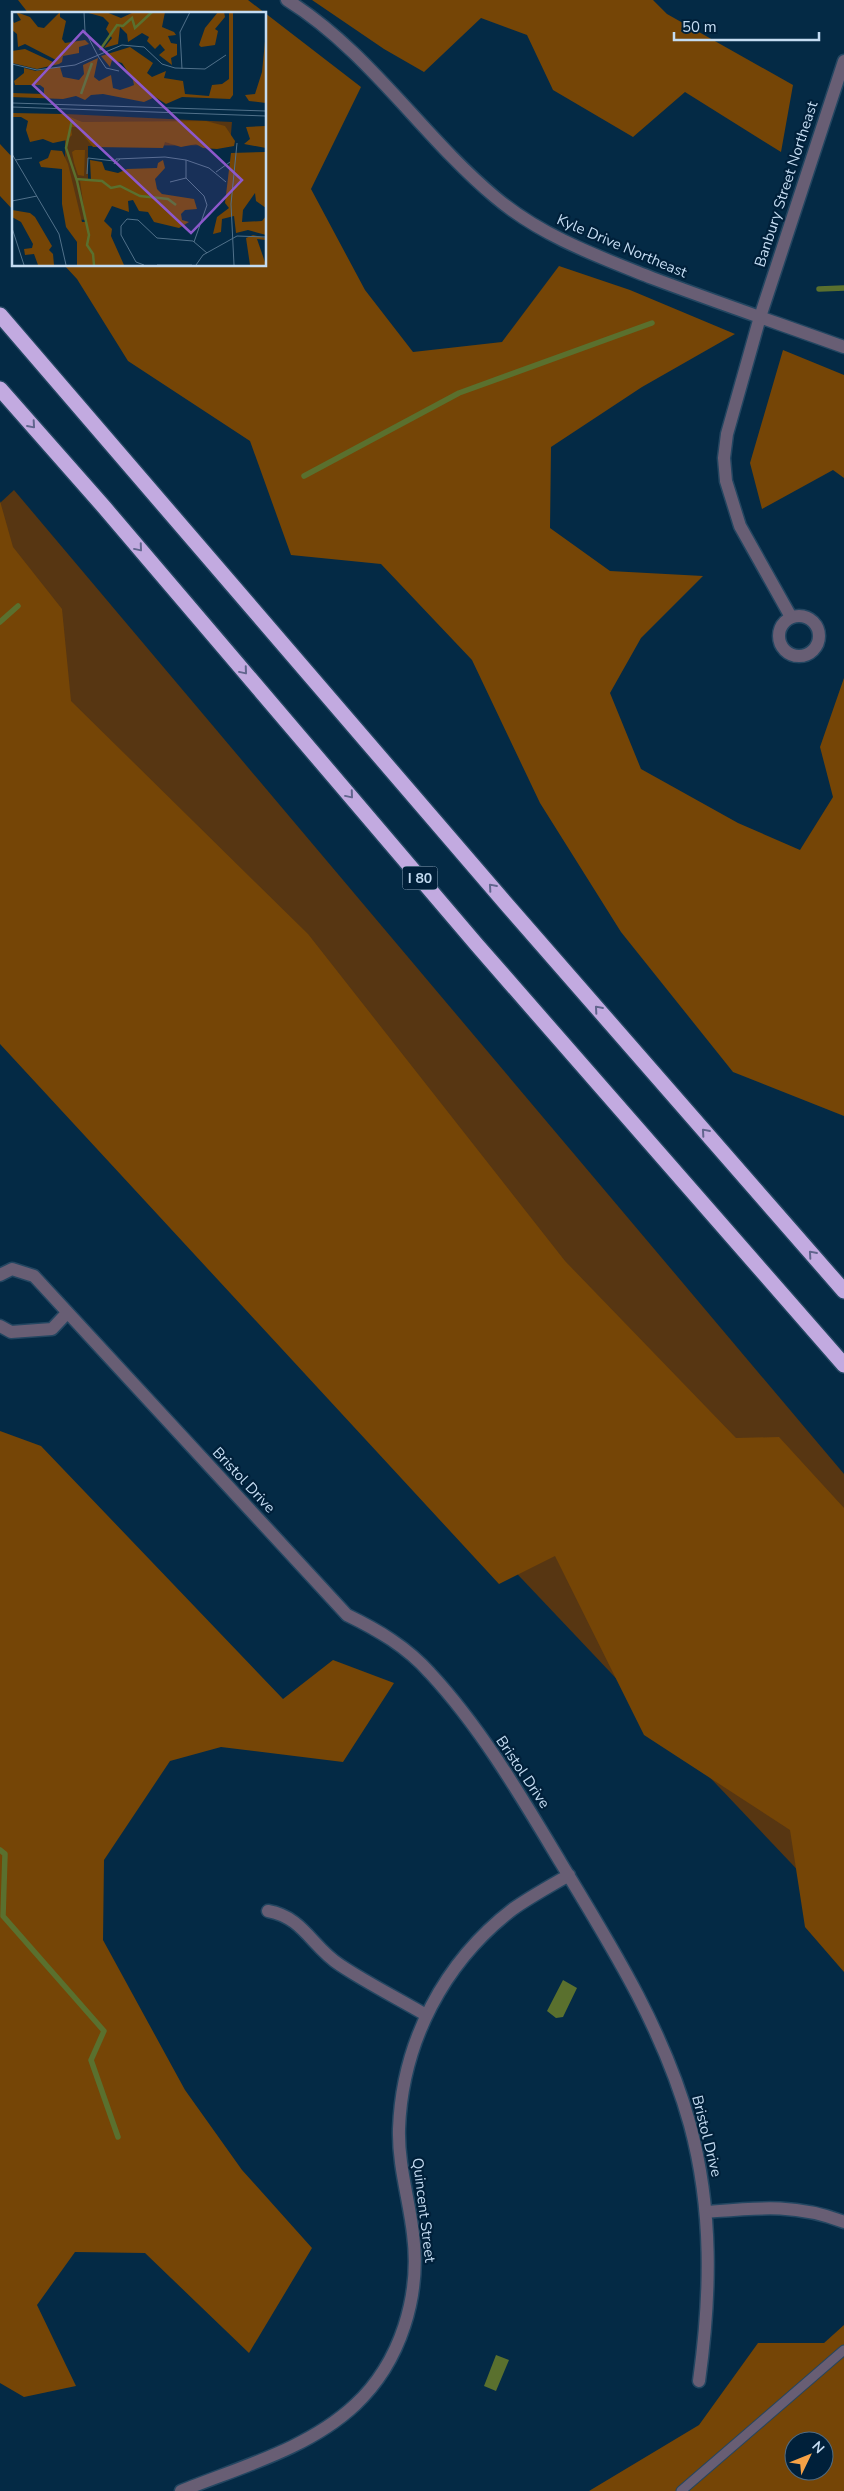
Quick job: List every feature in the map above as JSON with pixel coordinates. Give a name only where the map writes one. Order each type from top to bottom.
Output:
[{"type":"highway","points":[[0,315],[514,913],[844,1291]]},
{"type":"highway","name":"I 80","points":[[0,388],[104,507],[477,945],[844,1365]]},
{"type":"street","name":"Kyle Drive Northeast","points":[[287,0],[344,44],[377,75],[468,172],[496,198],[526,220],[569,244],[604,259],[844,347]]},
{"type":"street","name":"Banbury Street Northeast","points":[[791,617],[740,526],[726,481],[724,458],[727,434],[760,317],[844,61]]},
{"type":"street","name":"Bristol Drive","points":[[1,1274],[12,1269],[34,1276],[347,1614],[377,1630],[405,1649],[430,1673],[471,1724],[520,1796],[634,1986],[672,2068],[690,2126],[706,2212],[709,2273],[706,2328],[699,2381]]},
{"type":"street","points":[[0,1326],[11,1332],[52,1329],[67,1313]]},
{"type":"street","name":"Quincent Street","points":[[181,2491],[313,2436],[336,2422],[357,2404],[375,2383],[390,2360],[411,2302],[415,2268],[413,2234],[401,2169],[399,2130],[402,2091],[411,2054],[426,2015],[443,1984],[459,1961],[485,1933],[514,1908],[568,1875]]},
{"type":"street","points":[[268,1911],[281,1913],[294,1920],[338,1964],[426,2015]]},
{"type":"street","points":[[706,2212],[775,2207],[790,2208],[809,2210],[844,2222]]},
{"type":"lane","points":[[681,2491],[844,2350]]},
{"type":"shaded area","points":[[18,0],[248,0],[264,12],[27,12]]},
{"type":"shaded area","points":[[312,0],[653,0],[667,14],[793,85],[781,152],[685,92],[633,137],[553,90],[527,35],[481,18],[424,72],[384,49]]},
{"type":"shaded area","points":[[266,14],[361,87],[311,189],[365,290],[413,352],[502,342],[559,266],[630,290],[735,334],[642,387],[551,447],[550,528],[610,571],[703,576],[641,638],[610,693],[641,769],[738,823],[800,850],[833,797],[820,747],[844,678],[844,1116],[733,1072],[621,932],[540,803],[472,660],[381,564],[291,555],[250,441],[128,361],[77,279],[65,266],[266,266]]},
{"type":"shaded area","points":[[0,144],[12,157],[12,209],[0,196]]},
{"type":"shaded area","points":[[783,350],[844,375],[844,478],[833,470],[762,509],[750,463]]},
{"type":"shaded area","points":[[14,490],[844,1474],[844,1919],[0,1028],[0,503]]},
{"type":"shaded area","points":[[0,501],[13,547],[62,609],[71,701],[308,934],[565,1261],[736,1438],[779,1437],[844,1508],[844,1972],[805,1927],[790,1830],[644,1735],[555,1556],[499,1584],[0,1044]]},
{"type":"shaded area","points":[[0,1431],[41,1446],[283,1699],[333,1660],[394,1683],[343,1762],[221,1747],[170,1761],[104,1860],[103,1940],[185,2090],[242,2170],[312,2248],[249,2353],[145,2253],[75,2252],[37,2305],[76,2386],[24,2397],[0,2383]]},
{"type":"shaded area","points":[[563,1980],[577,1988],[563,2017],[556,2018],[547,2011]]},
{"type":"shaded area","points":[[844,2325],[844,2491],[589,2491],[699,2425],[758,2343],[824,2343]]},
{"type":"shaded area","points":[[496,2355],[509,2360],[496,2391],[484,2386]]},
{"type":"waterway","points":[[819,289],[844,288]]},
{"type":"waterway","points":[[304,476],[459,393],[652,323]]},
{"type":"waterway","points":[[0,622],[18,606]]},
{"type":"waterway","points":[[0,1850],[5,1854],[3,1916],[104,2031],[91,2060],[118,2137]]}]
